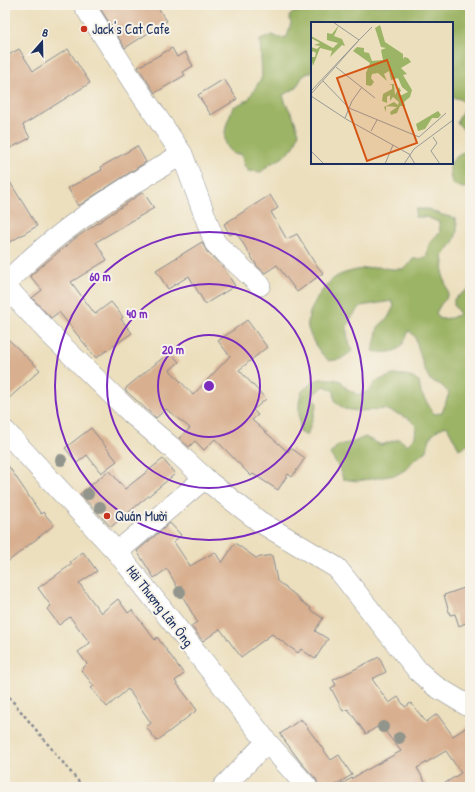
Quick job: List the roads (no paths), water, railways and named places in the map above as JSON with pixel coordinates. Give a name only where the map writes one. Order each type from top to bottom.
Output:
[{"type":"street","points":[[84,5],[133,82],[182,154],[215,243],[260,285]]},
{"type":"street","points":[[182,154],[109,198],[60,234],[14,274],[5,285],[50,334],[131,413],[205,478],[260,522],[337,568],[418,671],[435,686],[470,708]]},
{"type":"street","name":"Hải Thượng Lãn Ông","points":[[5,431],[118,552],[267,742],[307,787]]},
{"type":"street","points":[[118,552],[205,478]]},
{"type":"street","points":[[223,787],[267,742]]},
{"type":"place","name":"Jack's Cat Cafe","points":[[84,29]]},
{"type":"place","name":"Quán Mười","points":[[107,516]]}]
